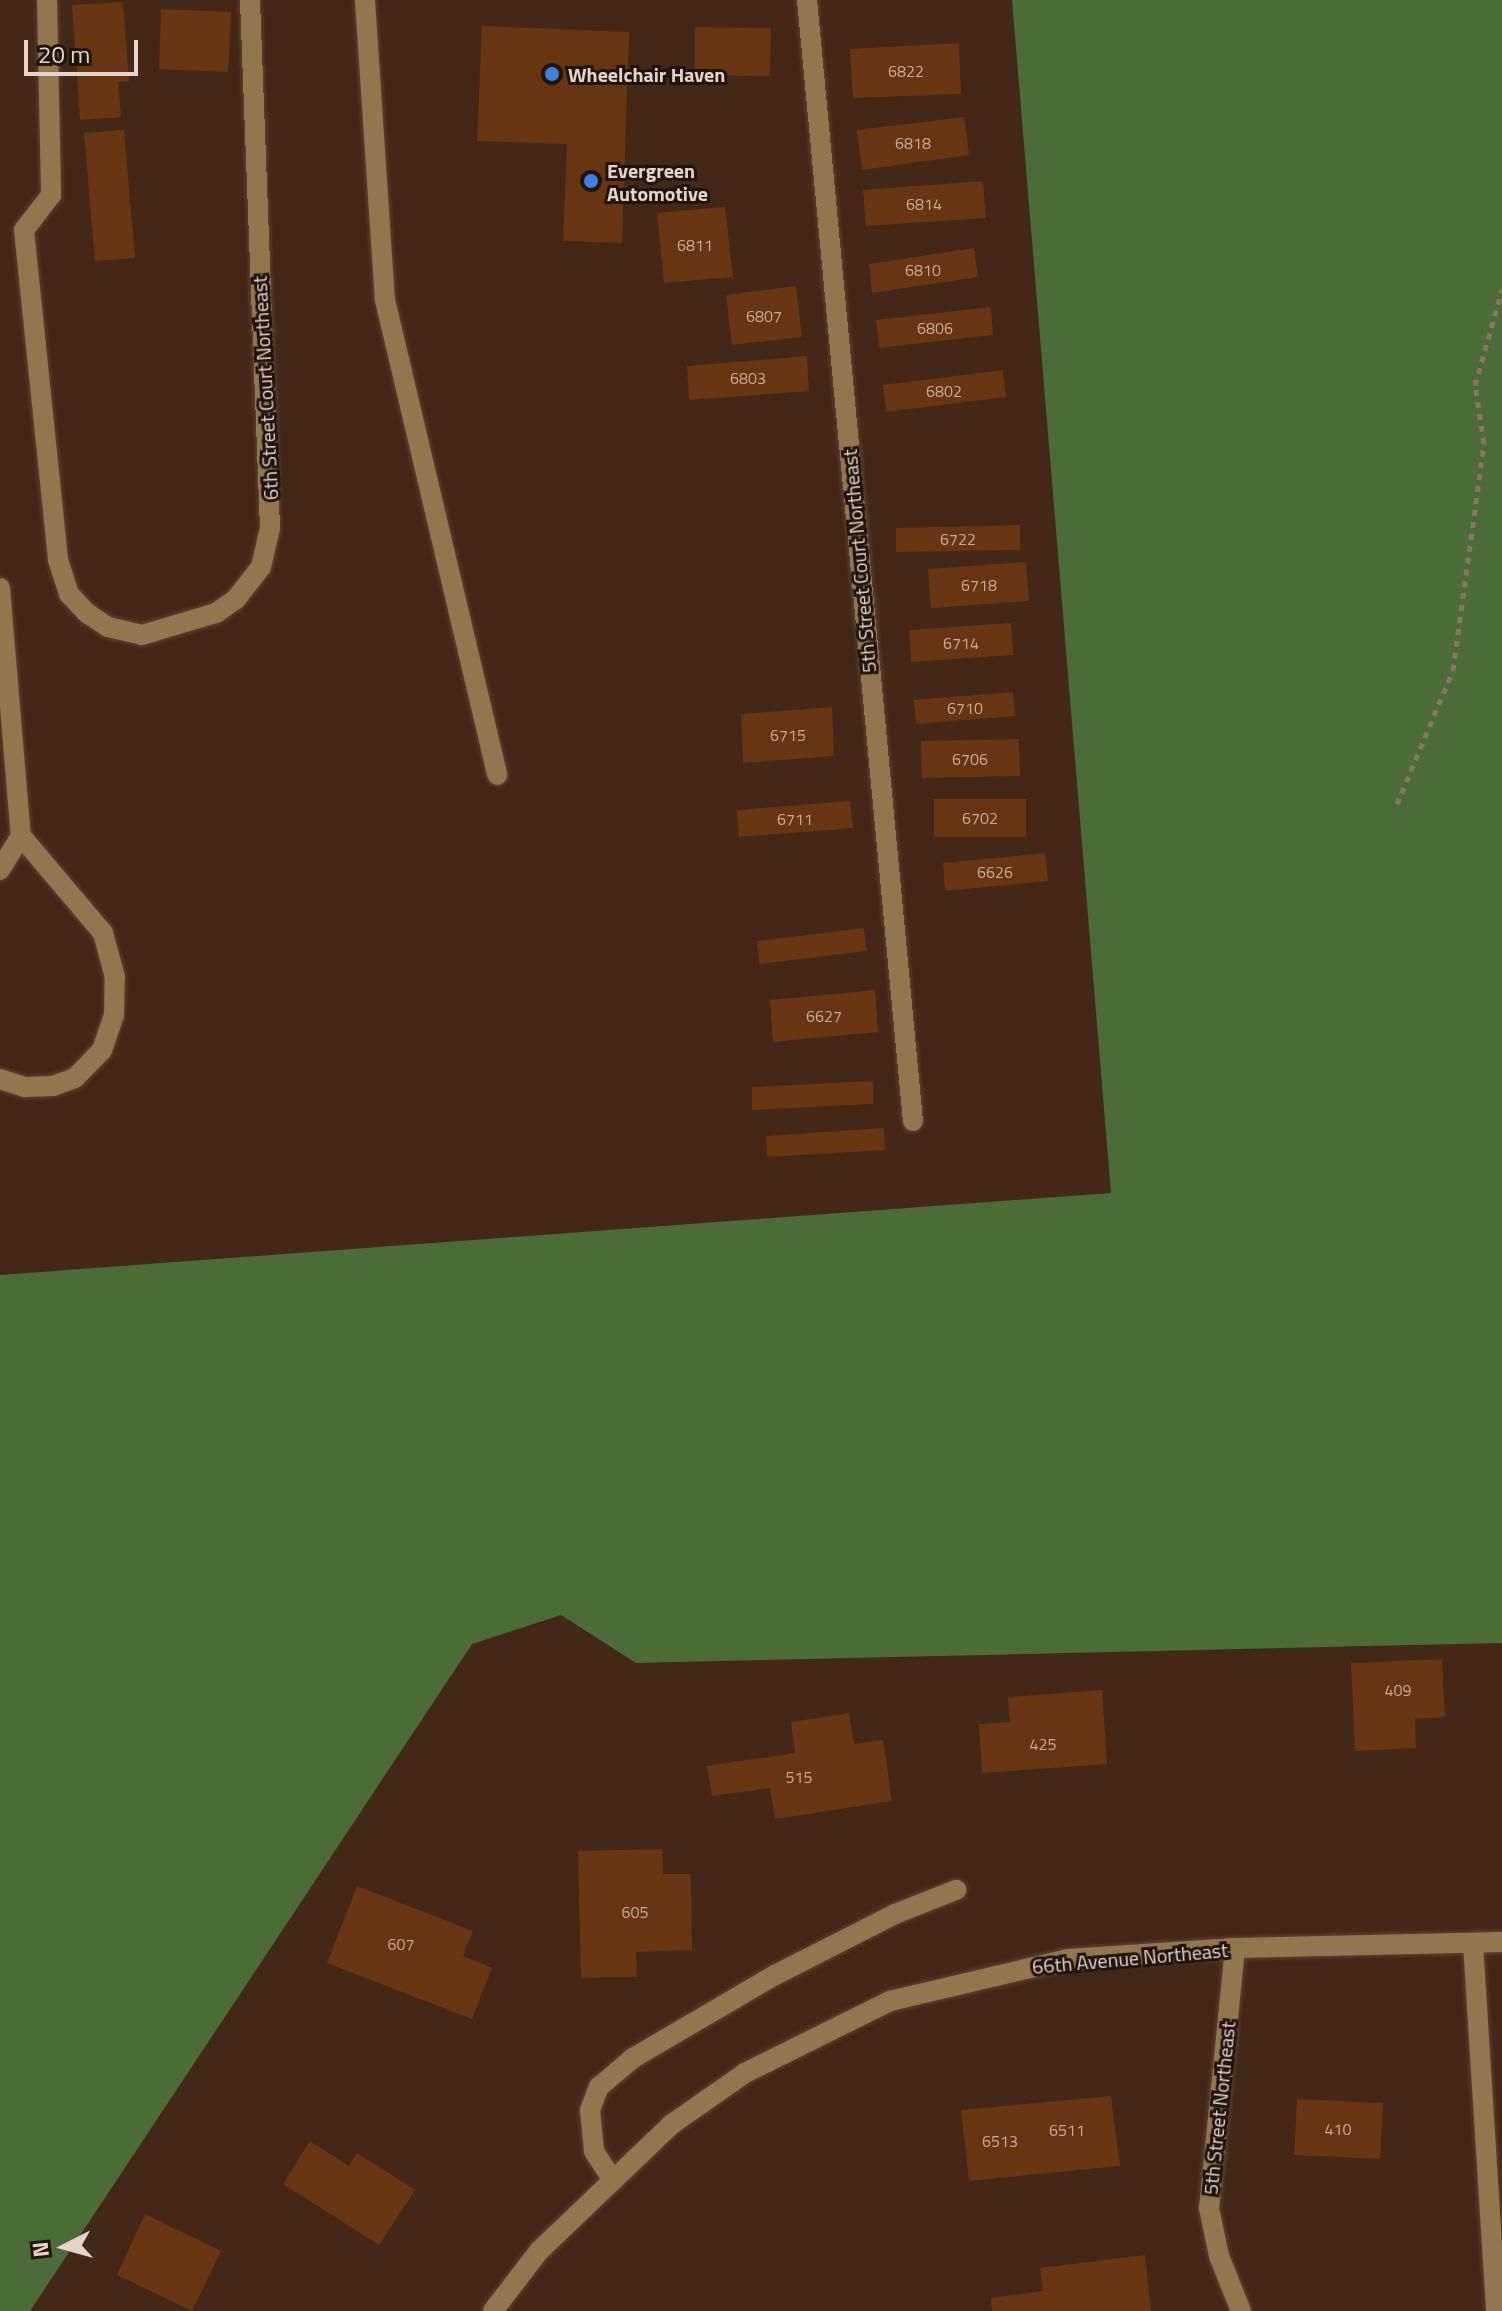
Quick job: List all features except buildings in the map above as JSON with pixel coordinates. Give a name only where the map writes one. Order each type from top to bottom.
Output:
[{"type":"street","name":"6th Street Court Northeast","points":[[47,0],[51,195],[24,230],[58,560],[69,594],[108,627],[142,635],[216,613],[236,599],[261,567],[270,528],[250,0]]},
{"type":"street","points":[[365,0],[385,300],[497,775]]},
{"type":"street","name":"5th Street Court Northeast","points":[[807,0],[913,1121]]},
{"type":"street","points":[[0,588],[21,836],[103,933],[115,977],[114,1016],[102,1050],[75,1078],[53,1086],[24,1087],[0,1079]]},
{"type":"street","points":[[0,870],[21,836]]},
{"type":"street","points":[[612,2179],[594,2151],[590,2110],[599,2087],[633,2058],[775,1975],[895,1914],[956,1890]]},
{"type":"street","name":"66th Avenue Northeast","points":[[493,2311],[539,2251],[672,2124],[745,2073],[890,2001],[1068,1959],[1235,1948],[1502,1942]]},
{"type":"street","points":[[1473,1943],[1496,2311]]},
{"type":"street","name":"5th Street Northeast","points":[[1235,1948],[1209,2208],[1219,2256],[1241,2311]]},
{"type":"path","points":[[1397,804],[1453,670],[1484,443],[1475,385],[1502,290]]},
{"type":"green space","points":[[1012,0],[1502,0],[1502,1643],[636,1663],[561,1615],[472,1644],[30,2311],[0,2311],[0,1275],[1111,1193]]},
{"type":"place","name":"Wheelchair Haven","points":[[552,74]]},
{"type":"place","name":"Evergreen Automotive","points":[[591,181]]}]
